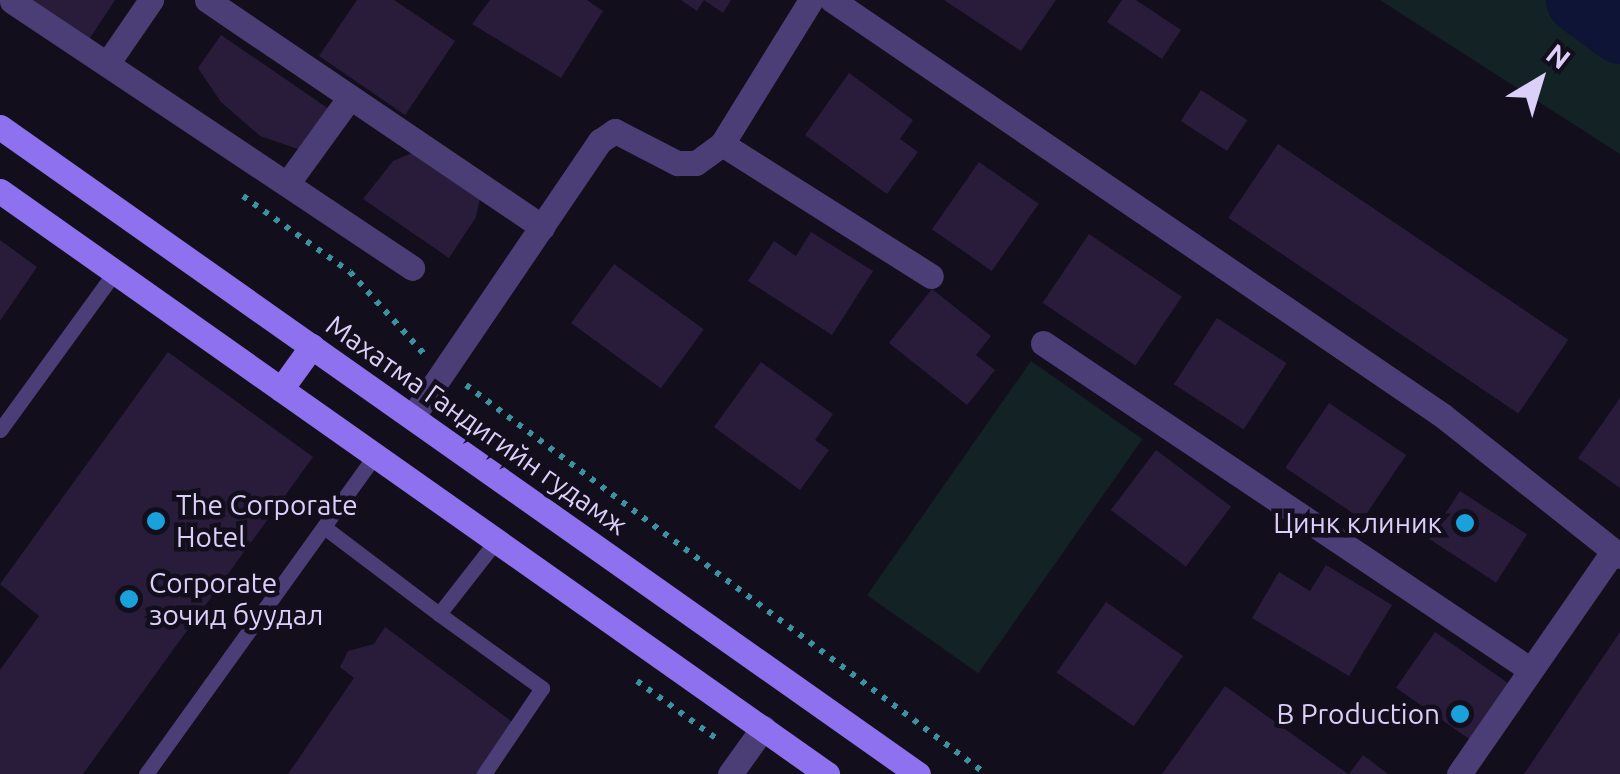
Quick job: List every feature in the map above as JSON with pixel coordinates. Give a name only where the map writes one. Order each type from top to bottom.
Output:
[{"type":"main road","name":"Махатма Гандигийн гудамж","points":[[0,127],[918,774]]},
{"type":"main road","points":[[0,190],[823,773]]},
{"type":"main road","points":[[282,389],[312,346]]},
{"type":"street","points":[[106,64],[152,0]]},
{"type":"street","points":[[206,0],[542,226]]},
{"type":"street","points":[[413,416],[600,140],[615,131],[677,163],[696,164],[722,144],[811,0]]},
{"type":"street","points":[[832,0],[1442,415],[1616,554],[1459,774]]},
{"type":"street","points":[[12,1],[412,268]]},
{"type":"street","points":[[288,184],[350,97]]},
{"type":"street","points":[[722,144],[931,276]]},
{"type":"street","points":[[1043,343],[1531,670]]},
{"type":"street","points":[[730,774],[763,728]]},
{"type":"lane","points":[[0,430],[116,272]]},
{"type":"lane","points":[[146,774],[375,455]]},
{"type":"lane","points":[[324,526],[542,688],[484,774]]},
{"type":"lane","points":[[439,614],[496,540]]},
{"type":"path","points":[[225,183],[350,272],[408,342],[986,774]]},
{"type":"shaded area","points":[[1380,0],[1620,0],[1620,154]]},
{"type":"shaded area","points":[[1031,361],[1142,439],[978,673],[867,595]]},
{"type":"building","points":[[26,0],[115,0],[88,41]]},
{"type":"building","points":[[357,0],[394,0],[455,41],[405,115],[319,56]]},
{"type":"building","points":[[490,0],[587,0],[603,11],[561,78],[472,24]]},
{"type":"building","points":[[681,0],[704,0],[697,11]]},
{"type":"building","points":[[704,0],[731,0],[723,13]]},
{"type":"building","points":[[944,0],[1056,0],[1021,51]]},
{"type":"building","points":[[1122,0],[1136,0],[1181,30],[1162,59],[1107,22]]},
{"type":"building","points":[[221,35],[329,109],[301,150],[260,136],[221,102],[198,68]]},
{"type":"building","points":[[849,73],[913,120],[900,139],[918,152],[887,194],[805,135]]},
{"type":"building","points":[[1201,90],[1247,120],[1227,151],[1181,121]]},
{"type":"building","points":[[1278,144],[1568,340],[1518,414],[1228,218]]},
{"type":"building","points":[[419,150],[480,198],[476,217],[449,258],[363,199],[393,161]]},
{"type":"building","points":[[979,162],[1039,204],[992,271],[932,229]]},
{"type":"building","points":[[811,232],[873,271],[832,335],[748,281],[774,241],[796,256]]},
{"type":"building","points":[[1089,234],[1182,297],[1135,365],[1043,303]]},
{"type":"building","points":[[0,240],[37,267],[0,321]]},
{"type":"building","points":[[614,264],[704,329],[661,388],[571,323]]},
{"type":"building","points":[[932,289],[991,336],[976,355],[995,370],[967,405],[889,343]]},
{"type":"building","points":[[1217,318],[1287,363],[1244,429],[1174,384]]},
{"type":"building","name":"The Corporate Hotel","points":[[168,352],[313,457],[83,774],[0,774],[0,670],[39,616],[0,584]]},
{"type":"building","points":[[761,362],[833,414],[815,440],[829,450],[800,490],[714,427]]},
{"type":"building","points":[[1620,398],[1620,488],[1578,458]]},
{"type":"building","points":[[1329,403],[1406,455],[1362,520],[1285,468]]},
{"type":"building","points":[[1156,450],[1231,507],[1186,566],[1111,510]]},
{"type":"building","points":[[1460,491],[1527,535],[1496,582],[1429,539]]},
{"type":"building","points":[[1326,565],[1392,605],[1349,676],[1252,618],[1279,572],[1310,591]]},
{"type":"building","points":[[1106,602],[1183,656],[1134,726],[1057,672]]},
{"type":"building","points":[[385,627],[515,724],[479,774],[288,774],[354,678],[340,667],[348,651],[374,644]]},
{"type":"building","name":"B Production","points":[[1435,632],[1510,685],[1471,740],[1396,688]]},
{"type":"building","points":[[1620,632],[1620,774],[1524,774]]},
{"type":"building","points":[[1225,686],[1348,774],[1162,774]]},
{"type":"building","points":[[1363,755],[1388,774],[1349,774]]},
{"type":"waterway","points":[[1578,0],[1620,31]]},
{"type":"place","name":"The Corporate Hotel","points":[[156,521]]},
{"type":"place","name":"Цинк клиник","points":[[1465,523]]},
{"type":"place","name":"Corporate зочид буудал","points":[[129,599]]},
{"type":"place","name":"B Production","points":[[1460,714]]}]
